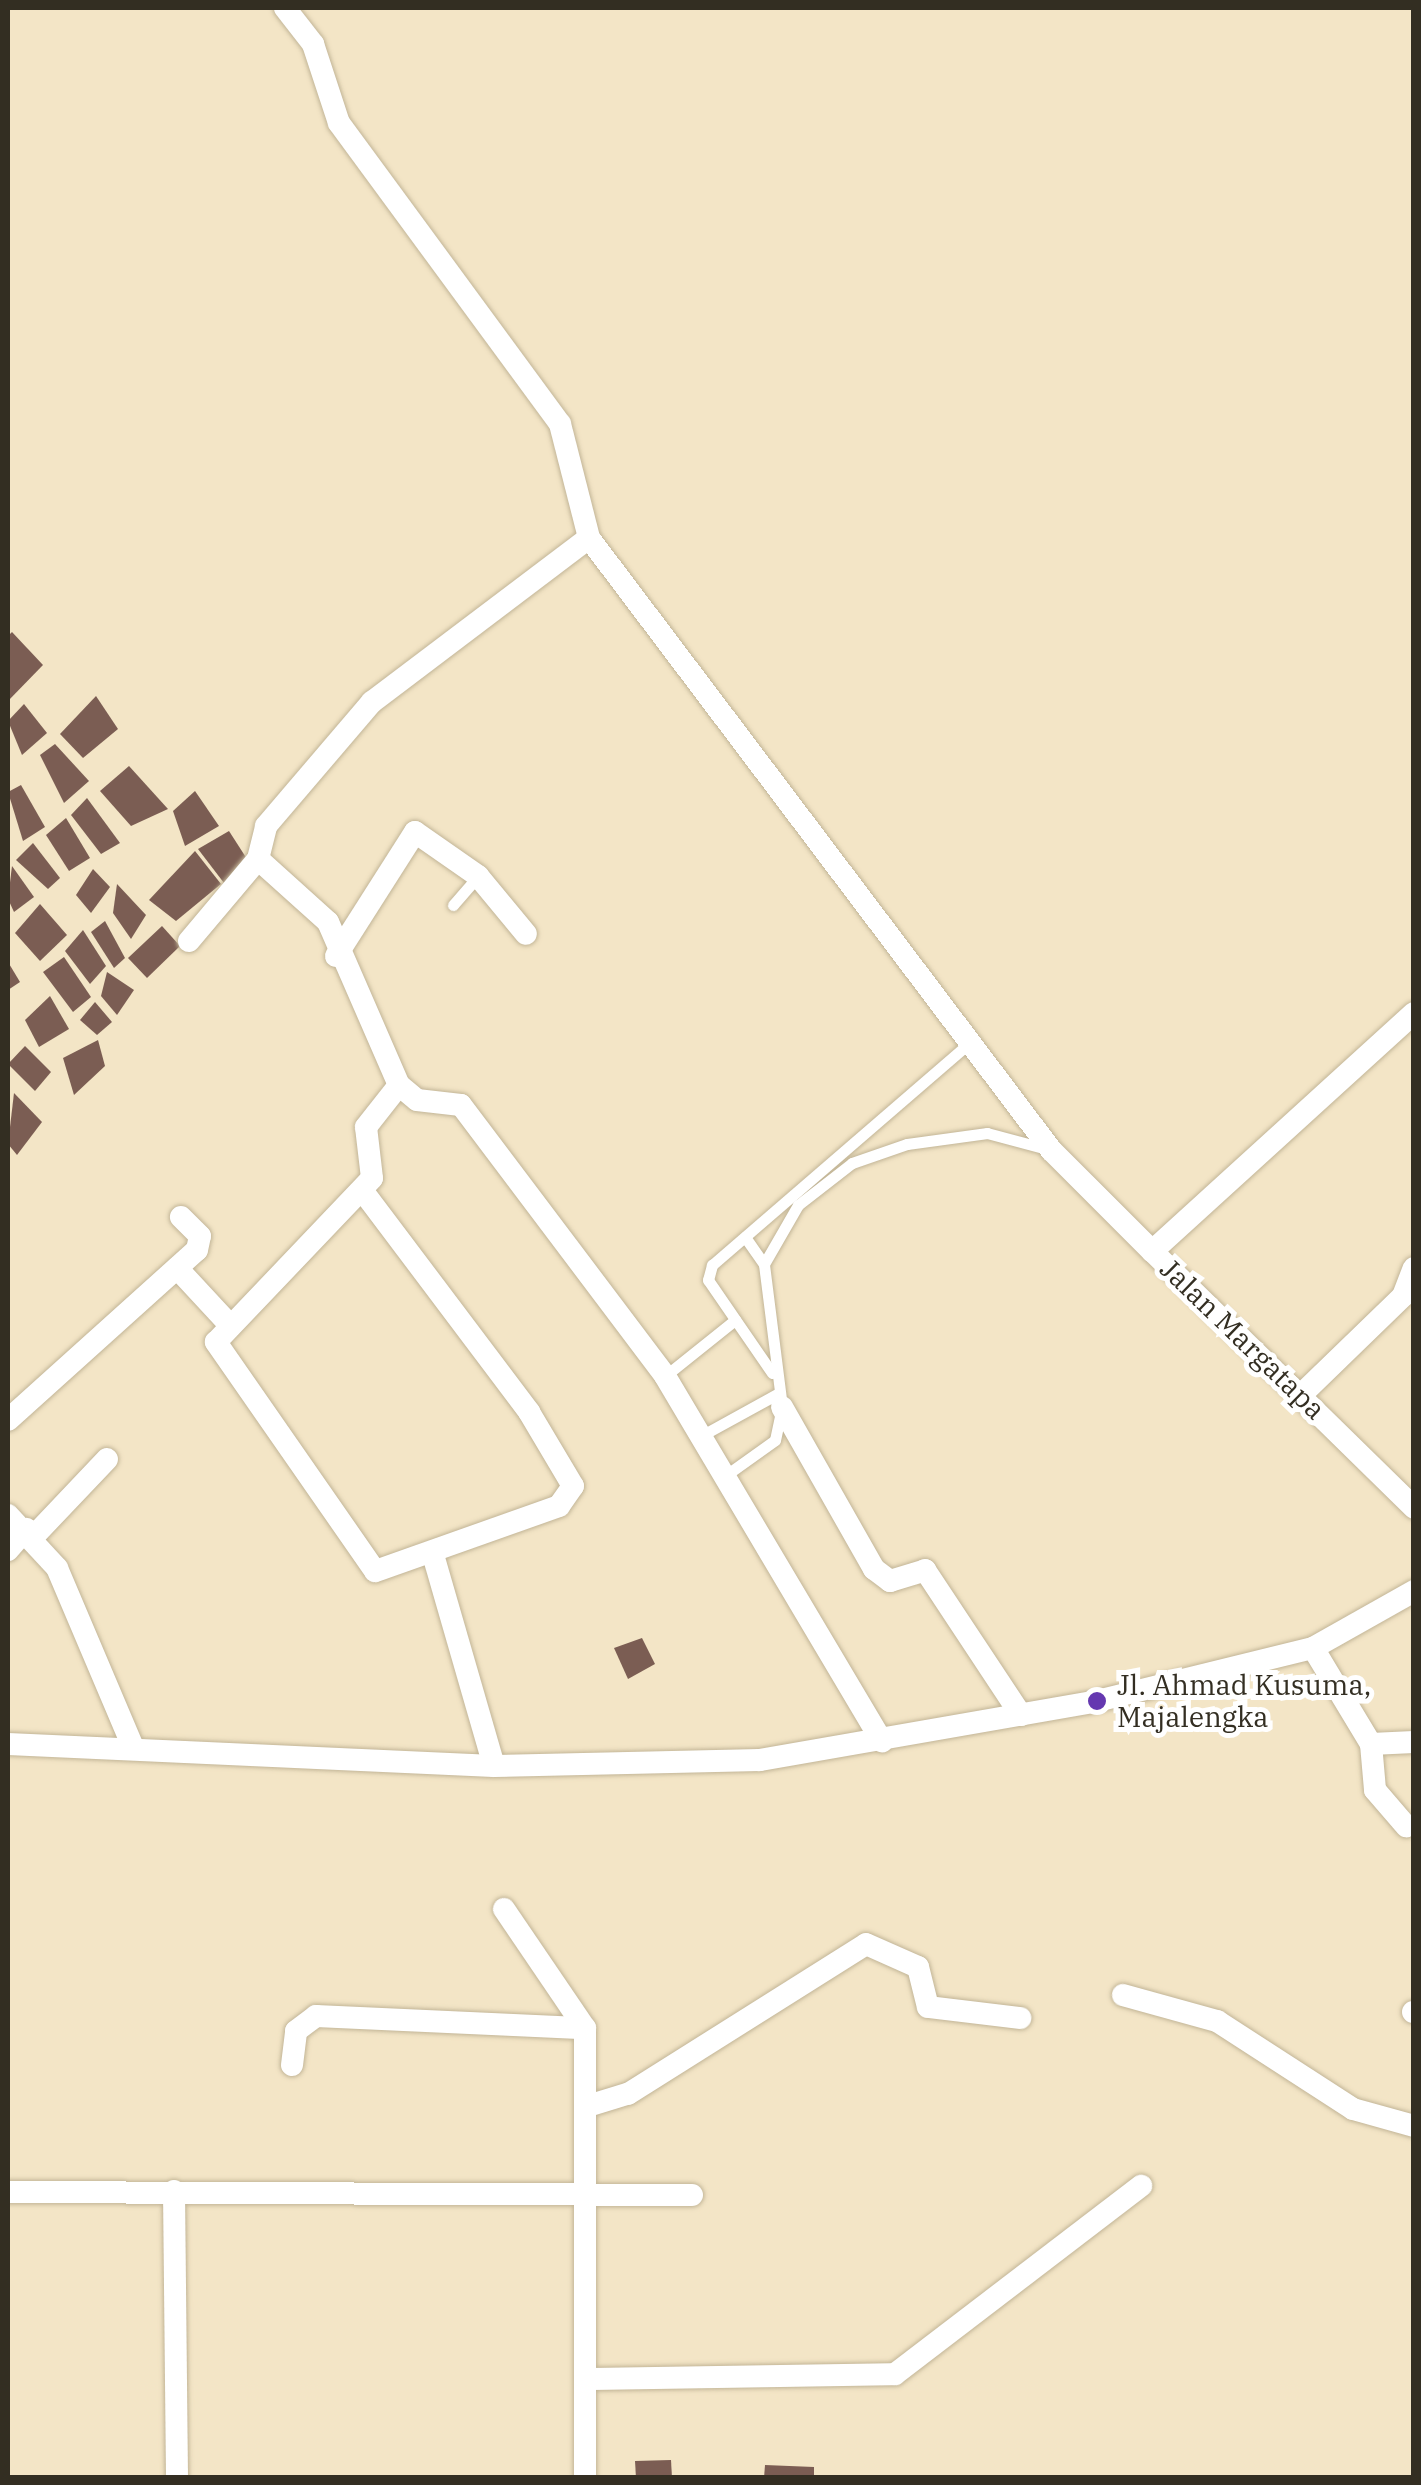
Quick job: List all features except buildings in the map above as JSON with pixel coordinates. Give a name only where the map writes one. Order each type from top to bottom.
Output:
[{"type":"street","points":[[285,8],[313,44],[339,123],[560,424],[589,538],[973,1039],[1051,1150],[1152,1251]]},
{"type":"street","points":[[189,941],[258,859],[266,826],[372,702],[589,538]]},
{"type":"street","points":[[336,956],[411,833],[478,876],[526,934]]},
{"type":"street","points":[[258,859],[328,922],[336,956],[400,1085],[417,1100],[461,1106],[665,1376],[720,1479],[882,1742]]},
{"type":"street","name":"Jalan Margatapa","points":[[1414,1012],[1152,1251],[1414,1508]]},
{"type":"street","points":[[362,1190],[529,1412],[572,1486],[559,1506],[434,1558],[367,1568],[218,1348],[227,1322],[362,1190],[374,1168],[366,1127],[400,1085]]},
{"type":"street","points":[[8,1420],[200,1243],[180,1217]]},
{"type":"street","points":[[177,1268],[227,1322]]},
{"type":"street","points":[[1302,1394],[1403,1296],[1414,1268]]},
{"type":"street","points":[[780,1400],[874,1569],[890,1581],[925,1570],[1021,1715]]},
{"type":"street","points":[[8,1550],[22,1527],[107,1459]]},
{"type":"street","points":[[22,1527],[72,1598],[132,1745]]},
{"type":"street","points":[[434,1558],[494,1766]]},
{"type":"street","points":[[8,1744],[132,1745],[494,1766],[760,1760],[1021,1715],[1313,1648],[1414,1591]]},
{"type":"street","points":[[1313,1648],[1372,1744],[1375,1790],[1406,1826]]},
{"type":"street","points":[[1372,1744],[1414,1742]]},
{"type":"street","points":[[504,1910],[585,2028],[590,2105],[585,2478]]},
{"type":"street","points":[[590,2105],[628,2094],[866,1944],[918,1967],[928,2007],[1020,2018]]},
{"type":"street","points":[[1124,1994],[1217,2021],[1353,2109],[1414,2126]]},
{"type":"street","points":[[292,2065],[296,2032],[316,2016],[585,2028]]},
{"type":"street","points":[[588,2378],[895,2374],[1142,2186]]},
{"type":"street","points":[[174,2191],[176,2478]]},
{"type":"street","points":[[8,2192],[692,2195]]},
{"type":"lane","points":[[452,905],[478,876]]},
{"type":"lane","points":[[720,1479],[764,1455],[780,1400],[772,1373],[734,1320],[707,1272],[973,1039]]},
{"type":"lane","points":[[764,1264],[798,1205],[852,1163],[987,1133],[1051,1150]]},
{"type":"lane","points":[[745,1237],[764,1264],[778,1350],[772,1373]]},
{"type":"lane","points":[[665,1376],[734,1320]]},
{"type":"lane","points":[[698,1437],[780,1400]]},
{"type":"place","name":"Jl. Ahmad Kusuma, Majalengka","points":[[1097,1701]]}]
